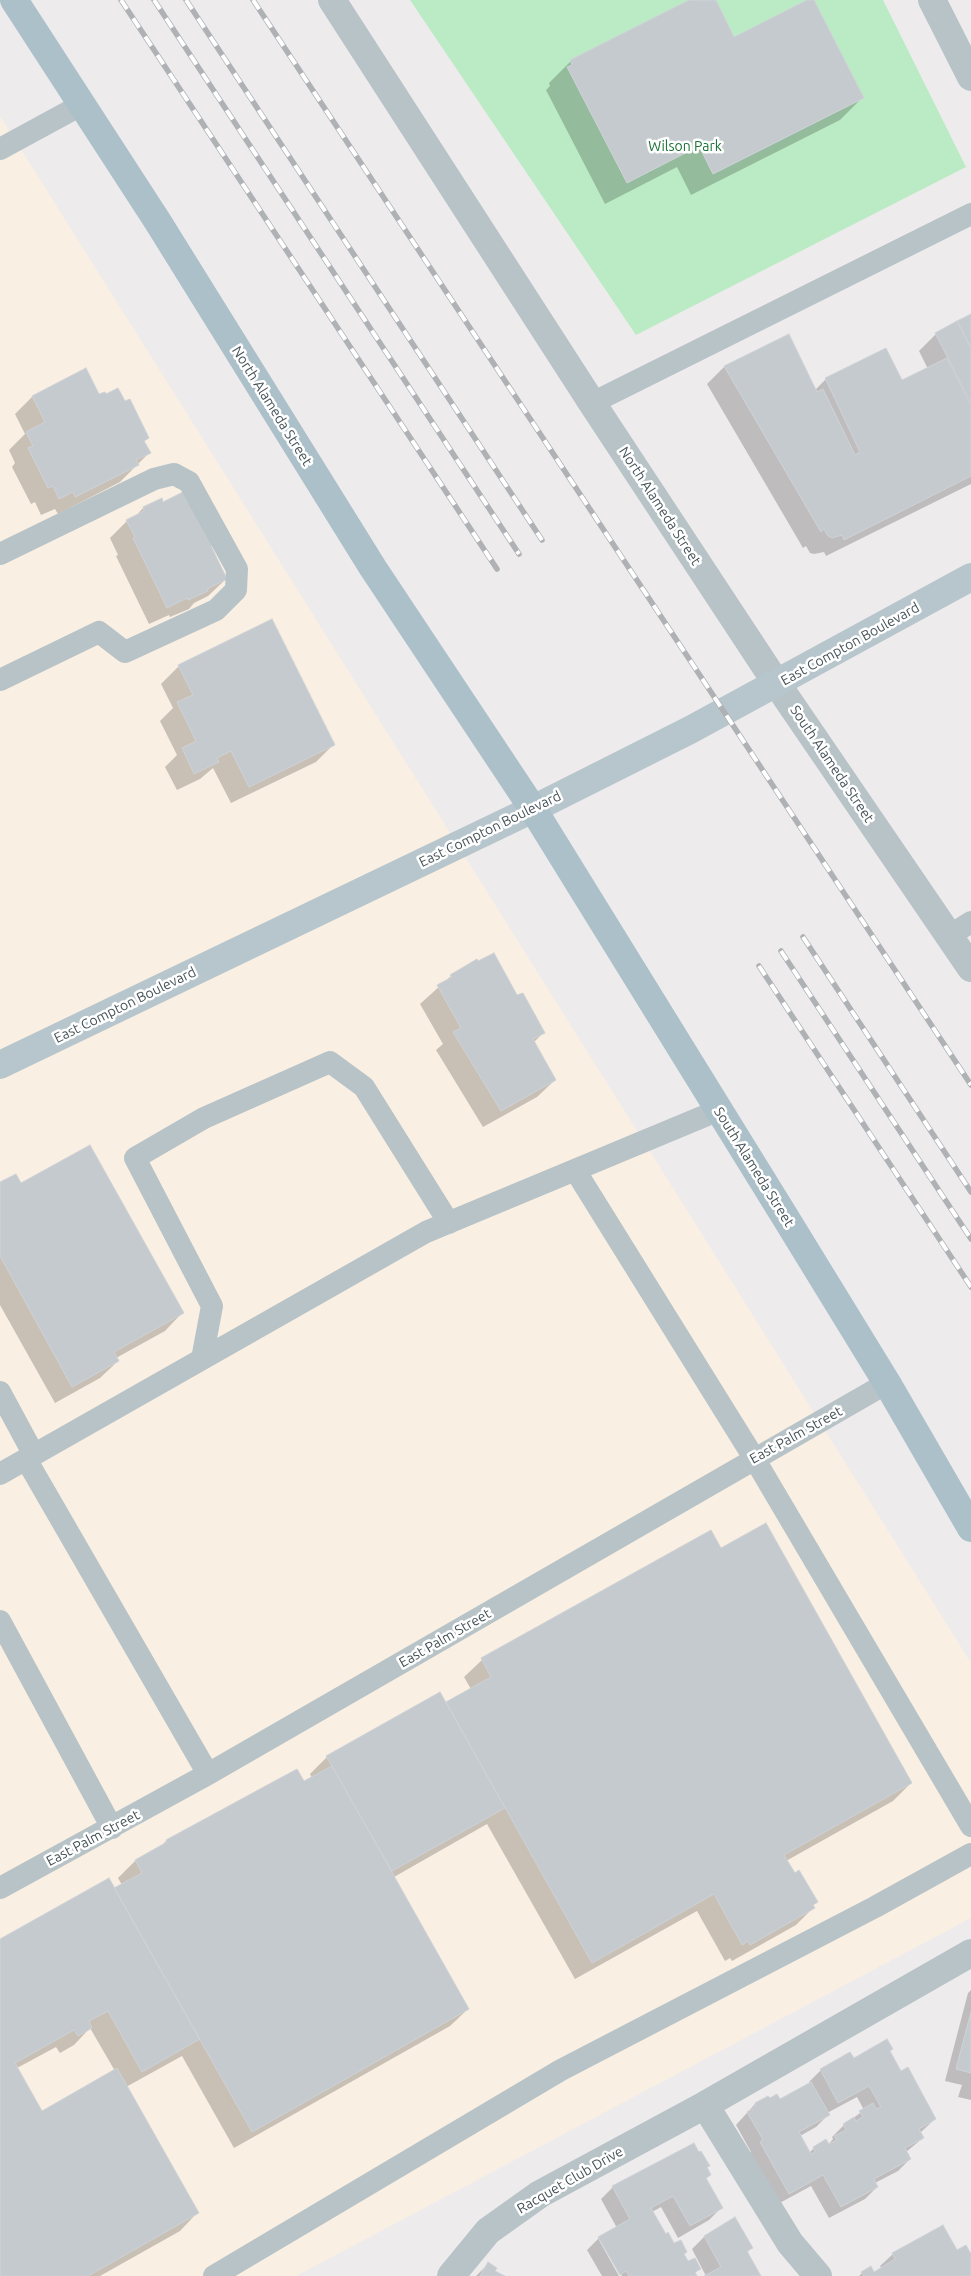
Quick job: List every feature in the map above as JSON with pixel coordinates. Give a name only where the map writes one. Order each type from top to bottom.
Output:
[{"type":"main road","name":"North Alameda Street","points":[[14,0],[158,222],[373,568],[533,809]]},
{"type":"main road","name":"East Compton Boulevard","points":[[0,1065],[533,809],[777,684],[971,577]]},
{"type":"main road","name":"South Alameda Street","points":[[533,809],[887,1383],[971,1528]]},
{"type":"street","name":"North Alameda Street","points":[[332,0],[592,403],[777,684]]},
{"type":"street","points":[[932,0],[971,77]]},
{"type":"street","name":"South Alameda Street","points":[[777,684],[960,929],[971,968]]},
{"type":"street","name":"Racquet Club Drive","points":[[451,2276],[488,2230],[540,2194],[705,2105],[971,1953]]},
{"type":"street","points":[[705,2105],[790,2243],[818,2276]]},
{"type":"lane","points":[[0,150],[81,105]]},
{"type":"lane","points":[[592,403],[971,214]]},
{"type":"lane","points":[[0,554],[154,479],[174,474],[189,482],[237,569],[236,590],[216,610],[199,618],[125,652],[99,632],[0,680]]},
{"type":"lane","points":[[202,1359],[212,1306],[135,1158],[204,1118],[330,1062],[364,1087],[449,1223]]},
{"type":"lane","points":[[0,1474],[426,1232],[719,1110]]},
{"type":"lane","points":[[575,1170],[754,1458],[971,1826]]},
{"type":"lane","name":"East Palm Street","points":[[0,1888],[208,1774],[887,1383]]},
{"type":"lane","points":[[0,1392],[30,1457],[208,1774]]},
{"type":"lane","points":[[0,1621],[112,1828]]},
{"type":"lane","points":[[214,2276],[561,2070],[875,1907],[971,1854]]},
{"type":"shaded area","points":[[0,116],[971,1663],[971,1918],[296,2276],[0,2276]]},
{"type":"green space","name":"Wilson Park","points":[[410,0],[883,0],[966,167],[636,335]]},
{"type":"building","points":[[689,0],[716,0],[734,37],[807,0],[814,0],[864,98],[713,174],[699,146],[627,183],[567,67],[572,65],[570,60]]},
{"type":"building","points":[[971,314],[971,348],[957,321]]},
{"type":"building","points":[[957,321],[971,348],[971,403],[935,333]]},
{"type":"building","points":[[789,334],[817,392],[823,389],[855,455],[860,452],[825,378],[886,348],[902,380],[947,358],[971,406],[971,476],[844,540],[842,535],[832,538],[828,536],[824,529],[821,532],[724,366]]},
{"type":"building","points":[[86,368],[99,394],[105,392],[106,394],[118,388],[125,401],[130,399],[149,438],[144,441],[151,453],[136,460],[139,465],[75,497],[73,492],[59,499],[53,486],[48,488],[28,448],[33,446],[26,432],[45,422],[32,396]]},
{"type":"building","points":[[183,492],[213,545],[211,546],[227,579],[207,589],[208,591],[188,600],[187,598],[167,608],[126,520],[144,511],[143,507],[162,498],[163,502]]},
{"type":"building","points":[[272,619],[335,745],[249,787],[231,751],[217,758],[219,762],[194,774],[182,748],[196,741],[177,702],[193,695],[178,665]]},
{"type":"building","points":[[494,953],[517,995],[523,993],[545,1033],[533,1039],[556,1080],[501,1111],[453,1032],[461,1028],[437,985],[477,959],[478,961]]},
{"type":"building","points":[[90,1145],[184,1313],[114,1352],[119,1361],[72,1387],[0,1256],[0,1182],[16,1174],[21,1183]]},
{"type":"building","points":[[766,1523],[912,1783],[784,1855],[795,1873],[799,1870],[818,1902],[813,1905],[815,1908],[750,1945],[748,1941],[742,1945],[714,1894],[592,1963],[446,1702],[491,1677],[481,1658],[711,1530],[721,1548]]},
{"type":"building","points":[[440,1692],[505,1808],[392,1871],[326,1756]]},
{"type":"building","points":[[332,1766],[469,2009],[252,2132],[114,1888],[142,1873],[135,1860],[167,1842],[166,1840],[297,1769],[304,1781]]},
{"type":"building","points":[[109,1878],[200,2039],[142,2072],[108,2011],[89,2021],[92,2028],[78,2036],[74,2030],[15,2063],[42,2111],[117,2068],[199,2213],[88,2276],[0,2276],[0,1939]]},
{"type":"building","points":[[971,2012],[971,2073],[956,2069]]},
{"type":"building","points":[[887,2039],[893,2049],[890,2051],[901,2071],[908,2067],[936,2119],[919,2129],[924,2138],[905,2148],[911,2159],[874,2179],[878,2187],[841,2207],[823,2175],[789,2194],[760,2142],[763,2140],[747,2112],[755,2107],[755,2103],[768,2096],[770,2098],[777,2094],[780,2099],[811,2082],[830,2115],[799,2132],[811,2154],[815,2152],[813,2147],[826,2139],[829,2144],[837,2140],[834,2136],[846,2130],[843,2124],[854,2117],[856,2121],[863,2117],[859,2111],[873,2103],[876,2109],[881,2107],[869,2086],[838,2103],[820,2069],[850,2052],[854,2058]]},
{"type":"building","points":[[694,2143],[710,2166],[707,2167],[711,2175],[706,2178],[723,2208],[690,2226],[673,2196],[651,2208],[666,2234],[668,2232],[674,2243],[681,2240],[687,2252],[684,2254],[688,2261],[695,2258],[701,2269],[695,2272],[697,2276],[629,2276],[626,2271],[620,2275],[598,2237],[630,2219],[612,2186]]},
{"type":"building","points":[[735,2217],[753,2248],[747,2251],[761,2276],[704,2276],[721,2267],[704,2236]]},
{"type":"building","points":[[943,2225],[957,2250],[966,2245],[971,2254],[971,2276],[864,2276],[861,2272],[871,2266],[874,2272],[895,2259],[892,2253]]},
{"type":"building","points":[[488,2262],[497,2268],[495,2271],[505,2276],[480,2276]]},
{"type":"railway","points":[[121,0],[497,569]]},
{"type":"railway","points":[[154,0],[519,554]]},
{"type":"railway","points":[[186,0],[542,540]]},
{"type":"railway","points":[[253,0],[971,1085]]},
{"type":"railway","points":[[803,937],[971,1192]]},
{"type":"railway","points":[[781,951],[971,1239]]},
{"type":"railway","points":[[759,966],[971,1287]]}]
